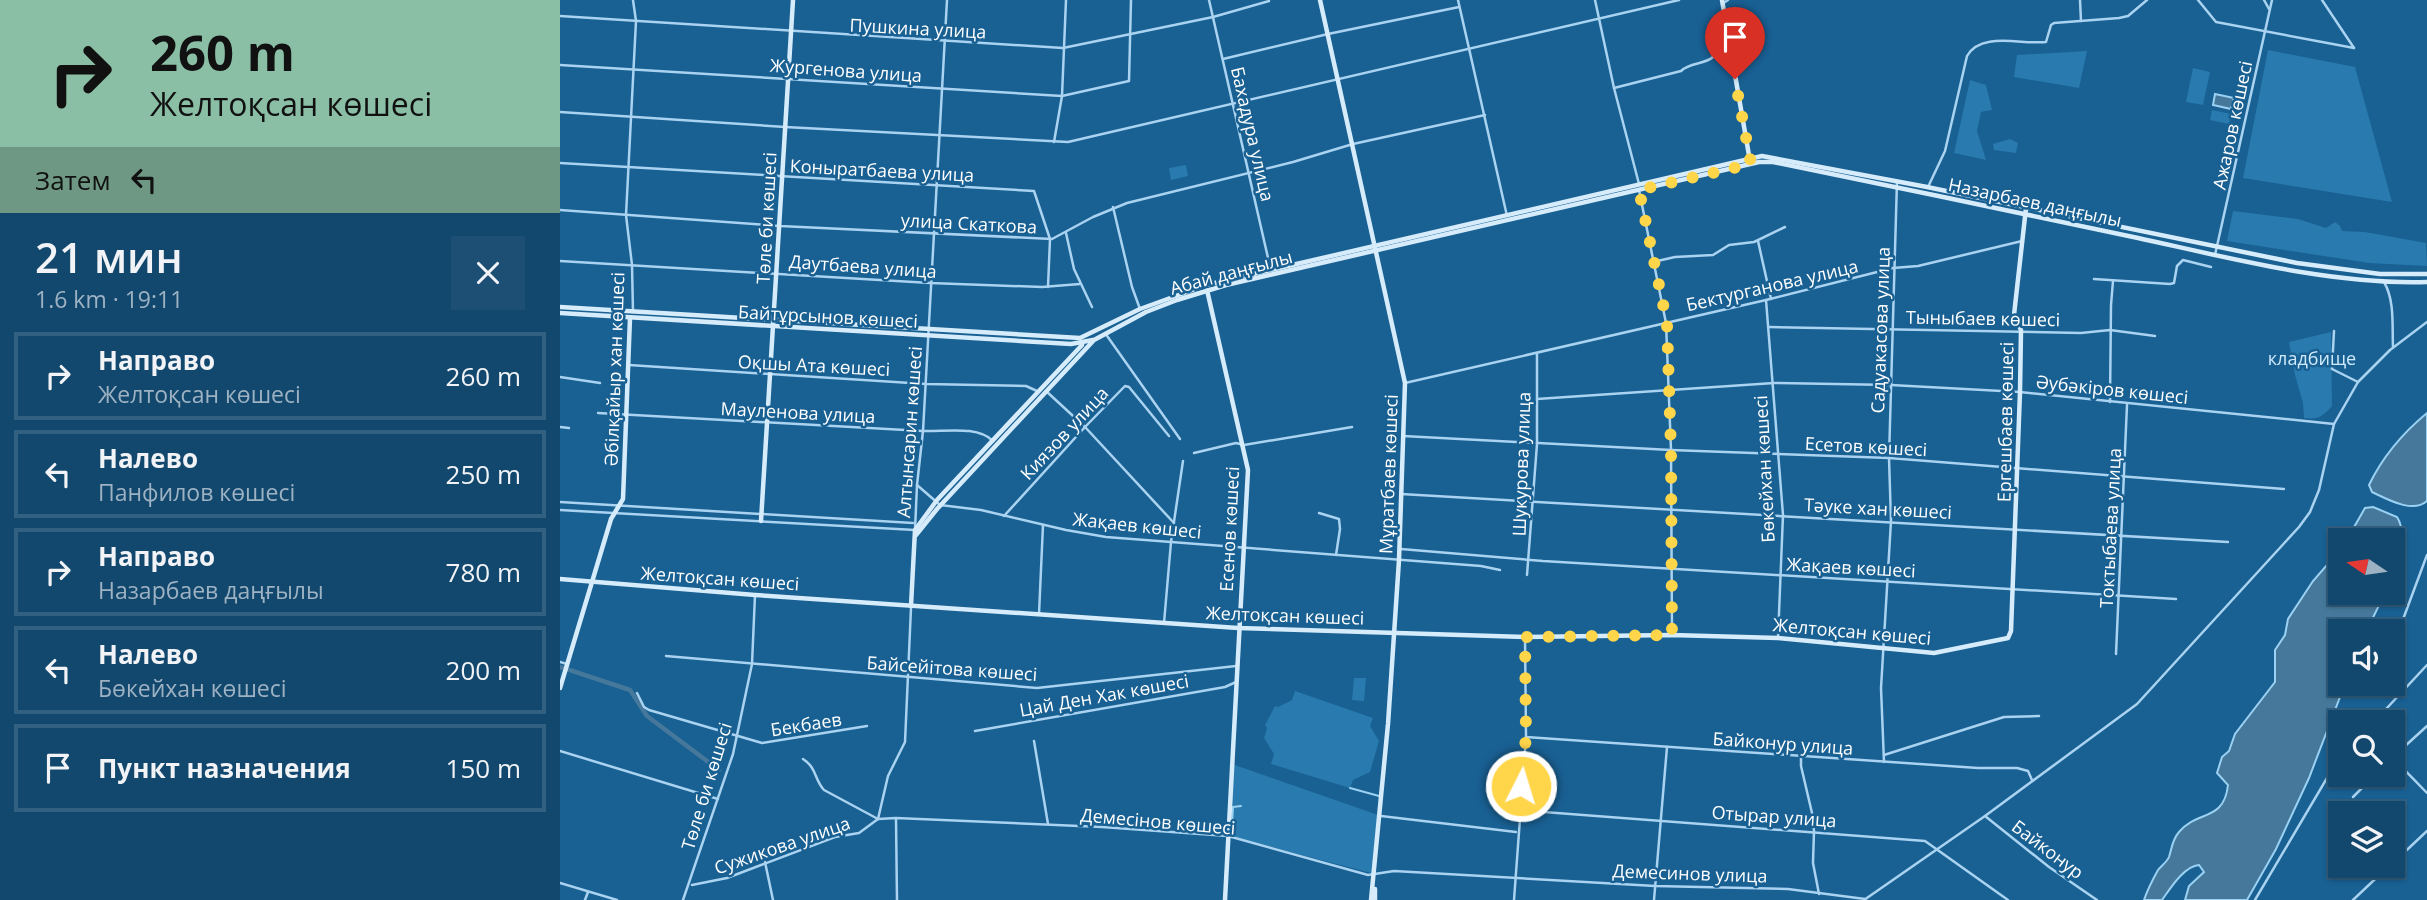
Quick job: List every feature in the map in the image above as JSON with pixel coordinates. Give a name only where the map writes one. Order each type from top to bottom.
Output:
[{"type":"street","name":"Әбілқайыр хан көшесі","points":[[560,688],[611,519],[623,499],[632,263],[626,215],[636,20],[632,0]]},
{"type":"street","name":"Төле би көшесі","points":[[761,521],[793,0]]},
{"type":"street","name":"Алтынсарин көшесі","points":[[915,532],[947,0]]},
{"type":"street","points":[[1054,142],[1062,96],[1066,0]]},
{"type":"street","points":[[1130,0],[1130,34]]},
{"type":"street","name":"Бахадура улица","points":[[1209,0],[1272,272]]},
{"type":"street","name":"Мұратбаев көшесі","points":[[1320,0],[1405,383],[1399,560],[1373,900]]},
{"type":"street","points":[[1458,0],[1507,216]]},
{"type":"street","points":[[1595,0],[1639,185],[1667,323],[1672,635]]},
{"type":"street","points":[[560,112],[1054,142],[1082,139],[1234,105],[1679,0]]},
{"type":"street","points":[[1728,0],[1722,2],[1750,162]]},
{"type":"street","points":[[2080,0],[2081,21]]},
{"type":"street","points":[[1927,187],[1945,151],[1971,49],[1986,42],[2046,42],[2051,24],[2128,16],[2147,0]]},
{"type":"street","points":[[2198,0],[2216,22],[2354,48],[2322,0]]},
{"type":"street","points":[[2263,0],[2269,9]]},
{"type":"street","name":"Ажаров көшесі","points":[[2216,252],[2272,0]]},
{"type":"street","name":"Пушкина улица","points":[[560,16],[1063,48],[1213,18],[1269,1]]},
{"type":"street","points":[[1223,59],[1460,7]]},
{"type":"street","name":"Жургенова улица","points":[[560,65],[1062,96],[1129,81],[1130,34]]},
{"type":"street","points":[[1614,88],[1709,61],[1713,57],[1712,39],[1728,36]]},
{"type":"street","name":"улица Скаткова","points":[[560,211],[780,226],[1049,239],[1066,233],[1113,207],[1353,144],[1485,115]]},
{"type":"street","name":"Назарбаев даңғылы","points":[[1750,162],[1762,156],[1897,181],[2328,275],[2384,282],[2427,282]]},
{"type":"street","name":"Назарбаев даңғылы","points":[[1639,185],[1750,162],[1773,162],[1897,188],[2025,210]]},
{"type":"street","name":"Коныратбаева улица","points":[[560,163],[1034,191],[1049,239]]},
{"type":"street","name":"Садуакасова улица","points":[[1884,762],[1881,688],[1891,521],[1889,458],[1897,181]]},
{"type":"street","name":"Абай даңғылы","points":[[1376,248],[1639,185]]},
{"type":"street","name":"Абай даңғылы","points":[[915,532],[993,441],[1084,343],[1143,310],[1207,288],[1639,185]]},
{"type":"street","points":[[1113,207],[1132,287],[1143,310]]},
{"type":"street","name":"Ергешбаев көшесі","points":[[2008,638],[2011,631],[2021,392],[2021,330],[2014,315],[2025,210]]},
{"type":"street","points":[[1653,262],[1713,254],[1729,246],[1758,240],[1785,227]]},
{"type":"street","points":[[1066,233],[1074,269],[1092,307]]},
{"type":"street","points":[[1048,287],[1049,239]]},
{"type":"street","name":"Бөкейхан көшесі","points":[[1758,240],[1769,299],[1780,455],[1783,515],[1778,638]]},
{"type":"street","name":"Бектурганова улица","points":[[1405,383],[1893,268],[1921,265],[2022,241]]},
{"type":"street","name":"Назарбаев даңғылы","points":[[2216,252],[2379,274],[2427,274]]},
{"type":"street","points":[[2094,279],[2170,284],[2174,283],[2177,266],[2183,260],[2211,267]]},
{"type":"street","name":"Даутбаева улица","points":[[560,261],[632,263],[930,283],[1048,287],[1080,284]]},
{"type":"street","points":[[2110,402],[2113,281]]},
{"type":"street","points":[[2384,282],[2392,306],[2393,347]]},
{"type":"street","name":"Есенов көшесі","points":[[1207,288],[1248,470],[1225,900]]},
{"type":"street","name":"Байтұрсынов көшесі","points":[[560,307],[631,315]]},
{"type":"street","name":"Абай даңғылы","points":[[939,502],[1046,391],[1093,337],[1143,310]]},
{"type":"street","name":"Байтұрсынов көшесі","points":[[560,313],[929,333],[1093,337]]},
{"type":"street","points":[[1865,900],[2137,704],[2299,527],[2310,512],[2319,489],[2334,424],[2358,382],[2393,347],[2427,322]]},
{"type":"street","name":"Тыныбаев көшесі","points":[[1769,327],[2081,333],[2110,330],[2155,336]]},
{"type":"street","points":[[2334,331],[2332,369],[2358,382]]},
{"type":"street","points":[[1105,332],[1180,439]]},
{"type":"street","name":"Байтұрсынов көшесі","points":[[929,333],[1062,344],[1084,343]]},
{"type":"street","points":[[1062,344],[1072,348],[1071,358]]},
{"type":"street","name":"Шукурова улица","points":[[1527,575],[1537,444],[1536,353]]},
{"type":"street","name":"Оқшы Ата көшесі","points":[[629,365],[926,384],[1026,386],[1038,392]]},
{"type":"street","points":[[560,377],[600,383]]},
{"type":"street","name":"Әубәкіров көшесі","points":[[1537,399],[1773,383],[1891,385],[2021,392],[2334,424]]},
{"type":"street","name":"Киязов улица","points":[[1004,516],[1084,427],[1127,386],[1169,436]]},
{"type":"street","points":[[1046,391],[1084,427],[1174,523]]},
{"type":"street","name":"Токтыбаева улица","points":[[2116,654],[2127,404]]},
{"type":"street","name":"Мауленова улица","points":[[598,413],[977,432],[987,435],[993,441]]},
{"type":"street","points":[[560,427],[569,428]]},
{"type":"street","points":[[1194,453],[1236,443],[1352,428]]},
{"type":"street","name":"Есетов көшесі","points":[[1403,436],[1889,458],[2284,489]]},
{"type":"street","points":[[1164,623],[1171,542],[1183,461]]},
{"type":"street","points":[[917,485],[939,502]]},
{"type":"street","name":"Тәуке хан көшесі","points":[[1401,494],[2228,542]]},
{"type":"street","points":[[560,502],[914,523]]},
{"type":"street","name":"Жақаев көшесі","points":[[939,502],[1106,537],[1481,566],[1500,570]]},
{"type":"street","points":[[560,510],[915,532],[904,746],[888,776],[878,819],[824,790],[812,765],[803,759]]},
{"type":"street","points":[[1319,513],[1339,519],[1336,555]]},
{"type":"street","points":[[1039,614],[1044,525]]},
{"type":"street","name":"Жақаев көшесі","points":[[1399,549],[1672,569],[2176,599]]},
{"type":"street","points":[[2403,619],[2427,555]]},
{"type":"street","name":"Желтоқсан көшесі","points":[[560,579],[1238,628],[1525,637],[1672,635],[1778,638],[1934,653],[2008,638]]},
{"type":"street","name":"Төле би көшесі","points":[[683,900],[733,754],[752,664],[755,595]]},
{"type":"street","points":[[1514,900],[1526,737],[1525,637]]},
{"type":"street","name":"Байсейітова көшесі","points":[[666,656],[1037,688],[1236,666]]},
{"type":"street","points":[[560,662],[567,664]]},
{"type":"street","points":[[2405,690],[2427,665]]},
{"type":"street","name":"Цай Ден Хак көшесі","points":[[975,731],[1225,687],[1236,682]]},
{"type":"street","name":"Бекбаев","points":[[637,693],[644,707],[649,710],[762,743],[867,726]]},
{"type":"street","points":[[2386,710],[2400,696]]},
{"type":"street","points":[[1884,755],[2004,717],[2039,716]]},
{"type":"street","points":[[2405,746],[2427,726]]},
{"type":"street","name":"Байконур улица","points":[[1526,737],[1884,762],[2017,768],[2028,771],[2032,780]]},
{"type":"street","points":[[1034,741],[1048,826]]},
{"type":"street","points":[[1654,900],[1667,747]]},
{"type":"street","points":[[560,751],[718,799]]},
{"type":"street","points":[[1801,756],[1814,831],[1813,863],[1819,894]]},
{"type":"street","points":[[2405,771],[2427,793]]},
{"type":"street","points":[[2255,900],[2328,776]]},
{"type":"street","points":[[2353,797],[2363,787]]},
{"type":"street","name":"Отырар улица","points":[[1519,810],[1925,841],[2008,900]]},
{"type":"street","points":[[1381,816],[1518,832]]},
{"type":"street","name":"Байконур","points":[[1985,816],[2049,867],[2097,900]]},
{"type":"street","points":[[896,818],[897,900]]},
{"type":"street","name":"Демесінов көшесі","points":[[878,819],[1228,836],[1368,875],[1394,871],[1514,876]]},
{"type":"street","name":"Сужикова улица","points":[[690,885],[727,878],[835,837],[859,833],[878,819]]},
{"type":"street","points":[[2405,852],[2427,831]]},
{"type":"street","points":[[765,862],[773,900]]},
{"type":"street","name":"Демесинов улица","points":[[1514,876],[1655,886],[1788,889],[1865,900]]},
{"type":"street","points":[[2353,900],[2377,878]]},
{"type":"street","points":[[560,883],[617,900]]},
{"type":"street","points":[[585,900],[588,892]]},
{"type":"green space","points":[[2268,50],[2355,67],[2392,202],[2243,178]]},
{"type":"green space","points":[[2087,51],[2079,88],[2014,77],[2017,55]]},
{"type":"green space","points":[[2193,68],[2210,72],[2203,105],[2186,102]]},
{"type":"green space","points":[[1970,80],[1986,85],[1992,110],[1981,112],[1977,131],[1986,160],[1954,153]]},
{"type":"green space","points":[[2212,110],[2231,114],[2229,124],[2210,120]]},
{"type":"green space","points":[[2010,139],[2018,143],[2016,153],[1994,150],[1993,144]]},
{"type":"green space","points":[[1186,165],[1188,176],[1171,180],[1169,168]]},
{"type":"green space","points":[[2233,211],[2298,219],[2326,228],[2335,222],[2342,231],[2365,232],[2426,243],[2427,266],[2369,263],[2227,241]]},
{"type":"green space","name":"кладбище","points":[[2331,332],[2332,406],[2320,416],[2304,418],[2289,342]]},
{"type":"green space","points":[[1354,678],[1366,678],[1364,701],[1352,700]]},
{"type":"green space","points":[[1295,691],[1373,718],[1370,726],[1379,741],[1370,772],[1353,780],[1350,788],[1271,764],[1274,754],[1264,738],[1267,728],[1265,725],[1275,706],[1292,700]]},
{"type":"green space","points":[[1232,764],[1381,816],[1375,874],[1228,836]]},
{"type":"shaded area","points":[[2215,94],[2234,98],[2231,109],[2213,105]]},
{"type":"shaded area","points":[[2427,413],[2427,501],[2421,505],[2407,506],[2372,492],[2369,485],[2387,455]]},
{"type":"shaded area","points":[[2373,507],[2397,517],[2401,528],[2353,528],[2365,508]]},
{"type":"shaded area","points":[[2328,564],[2328,606],[2379,606],[2372,619],[2328,619],[2328,696],[2340,696],[2335,710],[2328,710],[2328,728],[2309,778],[2276,849],[2247,900],[2185,900],[2189,886],[2204,872],[2199,865],[2188,869],[2162,900],[2144,900],[2158,870],[2168,859],[2179,832],[2186,825],[2221,805],[2228,785],[2217,773],[2222,757],[2229,751],[2235,734],[2275,682],[2275,650],[2285,635],[2288,619]]},
{"type":"waterway","points":[[560,667],[630,690],[647,716],[719,770]]},
{"type":"waterway","points":[[1350,788],[1379,796]]},
{"type":"waterway","points":[[1232,825],[1233,807],[1241,806]]},
{"type":"waterway","points":[[1231,833],[1232,829]]},
{"type":"route","points":[[1521,786],[1526,737],[1525,637],[1672,635],[1667,323],[1639,190],[1751,164],[1735,79]]}]
